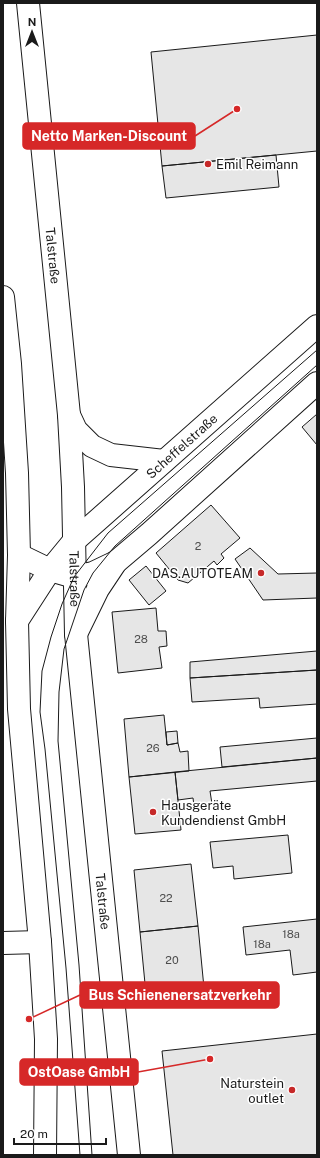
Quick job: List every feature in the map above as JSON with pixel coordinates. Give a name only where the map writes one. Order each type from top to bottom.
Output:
[{"type":"main road","name":"Talstraße","points":[[28,3],[69,415],[74,487],[74,577],[76,634],[129,1155]]},
{"type":"main road","points":[[3,297],[10,364],[17,473],[19,555],[17,621],[18,709],[40,942],[46,1039],[45,1155]]},
{"type":"main road","name":"Scheffelstraße","points":[[17,621],[50,570],[74,542],[317,326]]},
{"type":"main road","points":[[19,555],[50,570],[74,577],[93,573],[116,562],[317,383]]},
{"type":"main road","points":[[69,415],[76,430],[92,446],[111,454],[164,461]]},
{"type":"main road","points":[[76,634],[98,589],[116,562]]},
{"type":"main road","points":[[3,943],[40,942]]},
{"type":"building","points":[[317,35],[317,151],[162,166],[151,52]]},
{"type":"building","points":[[276,155],[279,187],[166,198],[162,166]]},
{"type":"building","points":[[317,414],[317,445],[302,427]]},
{"type":"building","points":[[211,505],[240,538],[221,554],[224,558],[217,565],[214,561],[188,583],[178,580],[156,553]]},
{"type":"building","name":"DAS.AUTOTEAM","points":[[250,548],[278,574],[317,573],[317,598],[263,600],[235,559]]},
{"type":"building","points":[[146,566],[166,591],[149,605],[129,580]]},
{"type":"building","points":[[156,608],[158,631],[166,631],[167,646],[159,647],[162,668],[118,673],[112,612]]},
{"type":"building","points":[[317,651],[317,670],[190,678],[190,662]]},
{"type":"building","points":[[317,670],[317,704],[260,708],[259,698],[192,702],[190,678]]},
{"type":"building","points":[[164,715],[167,745],[178,743],[180,752],[188,751],[189,771],[129,777],[124,719]]},
{"type":"building","points":[[177,731],[178,743],[167,745],[166,732]]},
{"type":"building","points":[[317,738],[317,758],[222,767],[220,747]]},
{"type":"building","points":[[317,758],[317,781],[210,791],[212,804],[194,806],[193,798],[178,800],[175,772]]},
{"type":"building","points":[[175,772],[181,830],[135,834],[129,777]]},
{"type":"building","points":[[288,835],[292,873],[234,879],[233,866],[213,868],[210,842]]},
{"type":"building","points":[[191,864],[198,926],[140,932],[134,870]]},
{"type":"building","points":[[317,919],[317,972],[293,975],[290,950],[246,955],[243,927]]},
{"type":"building","points":[[198,926],[204,988],[146,994],[140,932]]},
{"type":"building","points":[[317,1034],[317,1155],[173,1155],[162,1051]]},
{"type":"tram line","points":[[80,1155],[66,968],[45,749],[40,712],[42,671],[51,637],[62,604],[74,577],[108,533],[317,350]]},
{"type":"tram line","points":[[92,1155],[79,965],[58,741],[59,692],[64,649],[84,590],[93,573],[115,546],[317,365]]},
{"type":"place","name":"Netto Marken-Discount","points":[[237,109]]},
{"type":"place","name":"Emil Reimann","points":[[208,164]]},
{"type":"place","name":"DAS.AUTOTEAM","points":[[261,573]]},
{"type":"place","name":"Hausgeräte Kundendienst GmbH","points":[[153,812]]},
{"type":"place","name":"Bus Schienenersatzverkehr","points":[[29,1019]]},
{"type":"place","name":"OstOase GmbH","points":[[210,1059]]},
{"type":"place","name":"Naturstein outlet","points":[[292,1090]]}]
